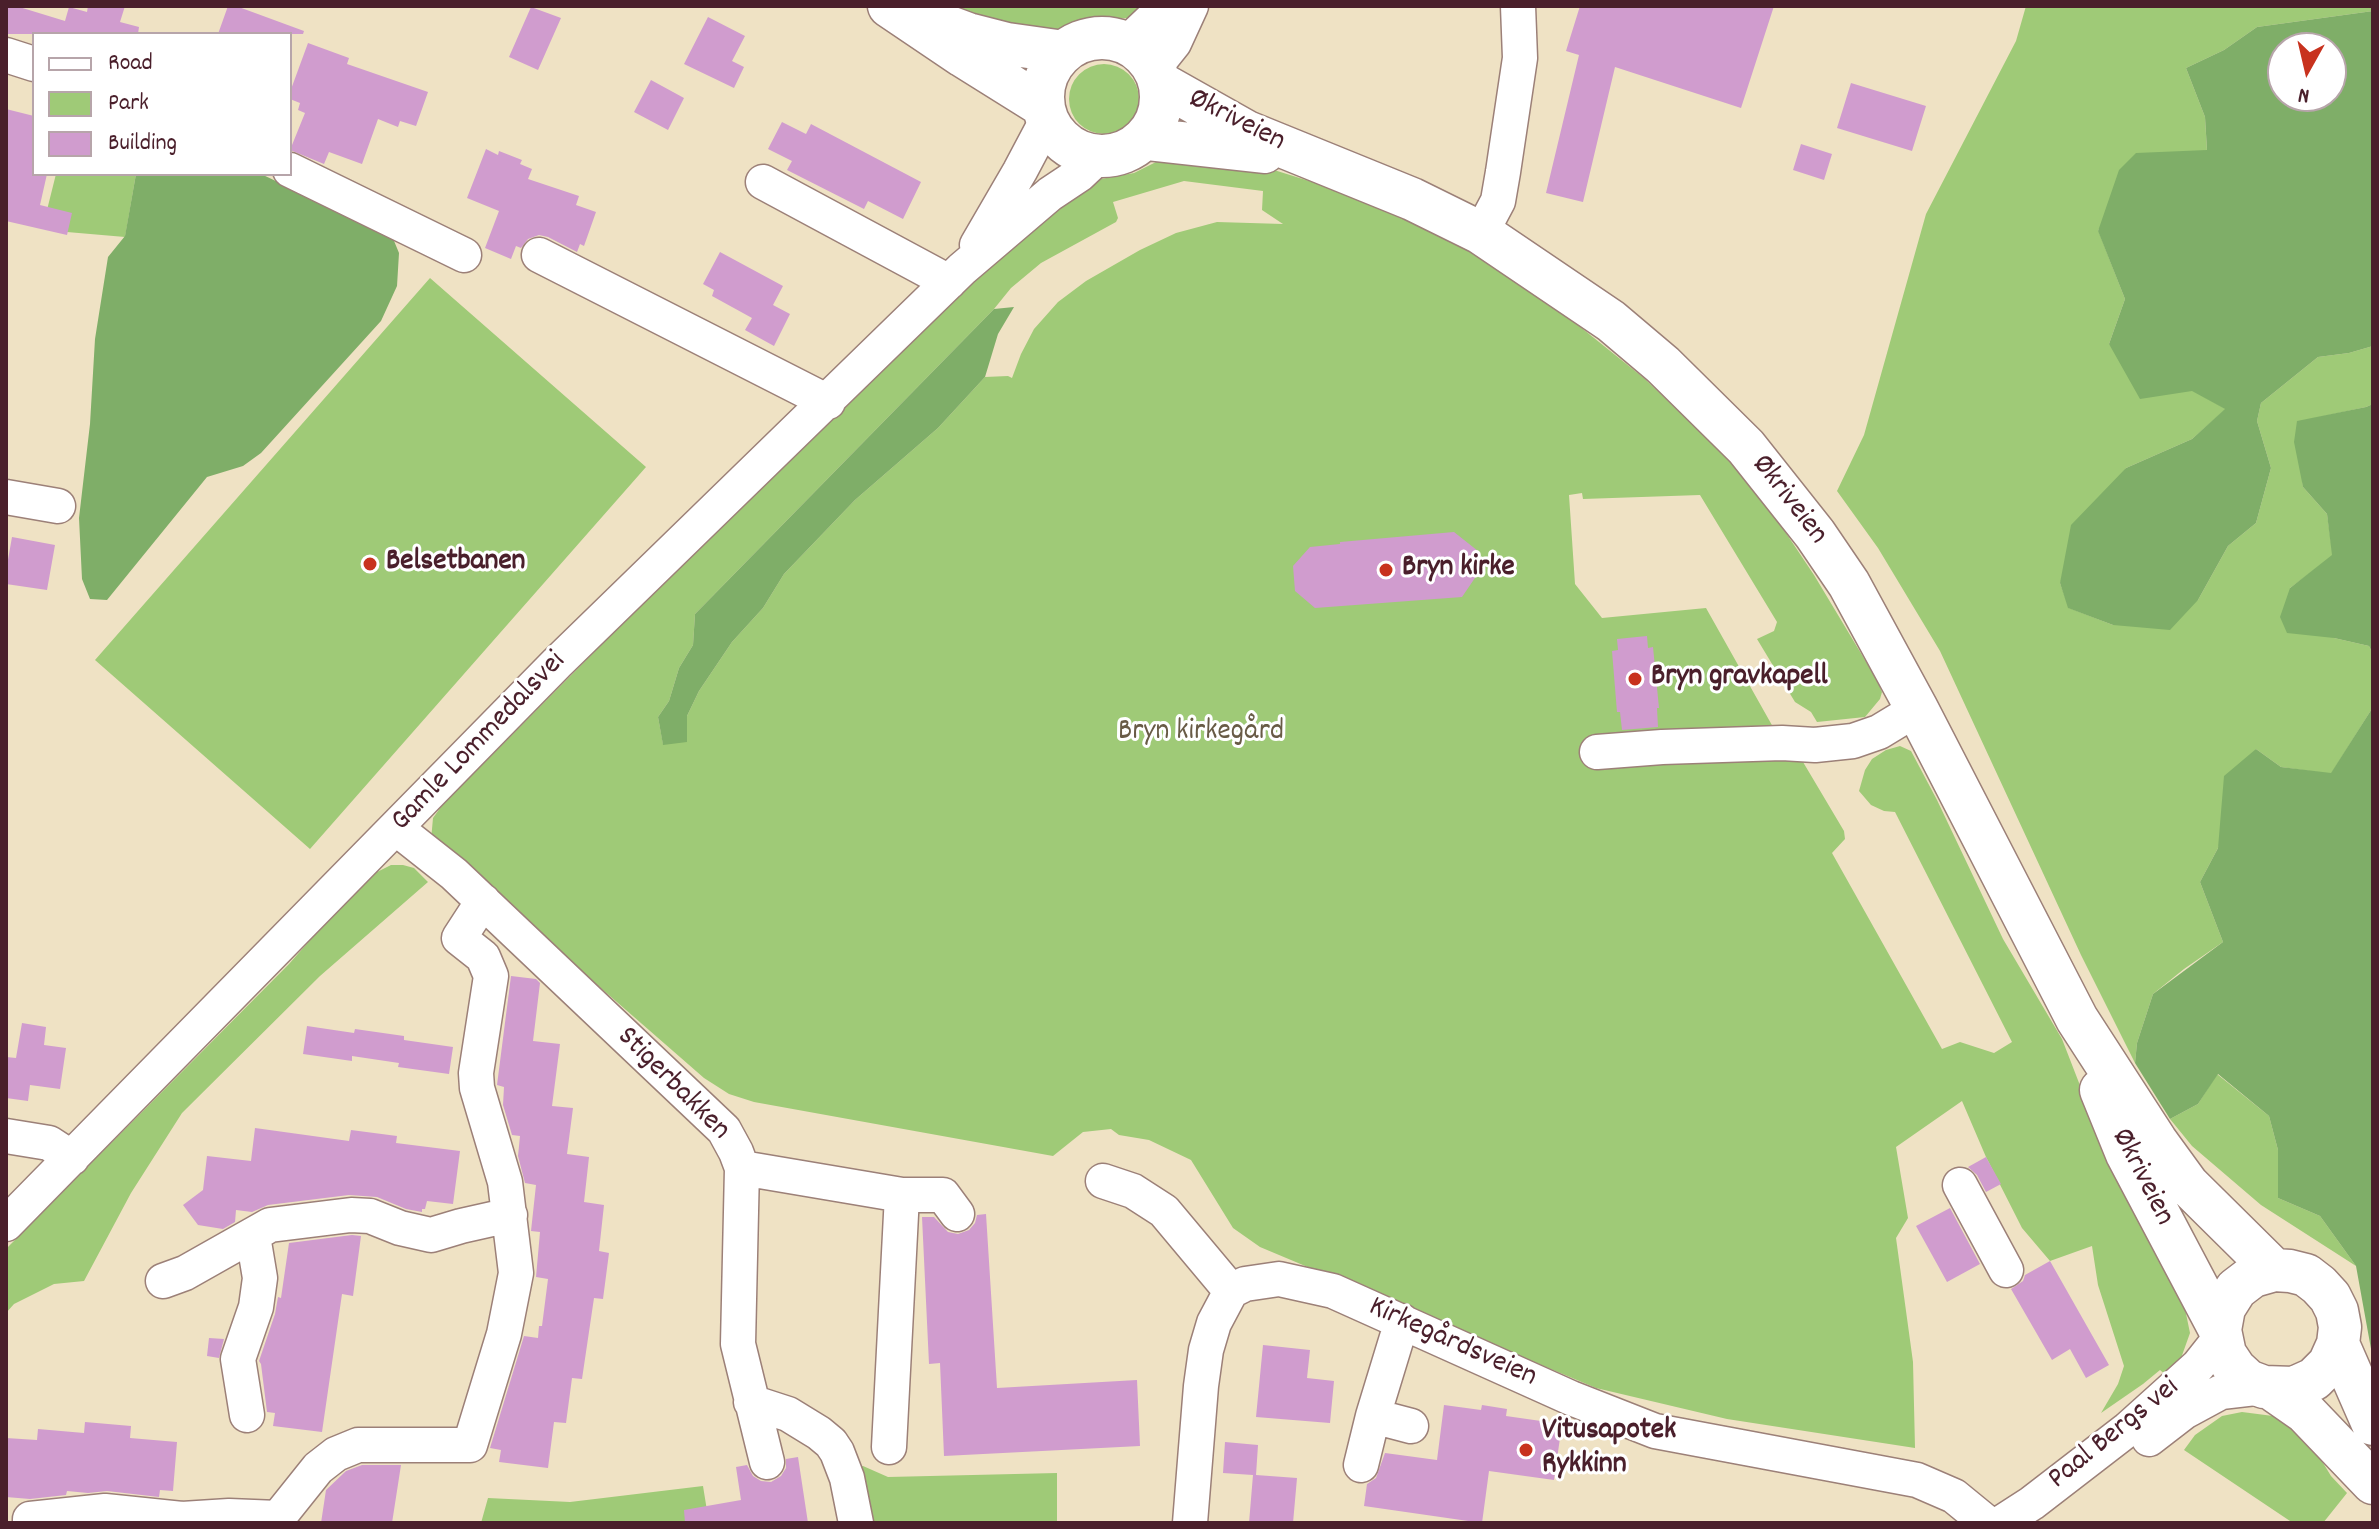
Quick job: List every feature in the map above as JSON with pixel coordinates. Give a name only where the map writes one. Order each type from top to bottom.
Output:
[{"type":"main road","points":[[891,6],[968,34],[1007,44],[1064,52]]},
{"type":"main road","points":[[891,6],[1045,113]]},
{"type":"main road","points":[[1113,38],[1147,65],[1162,97],[1159,117],[1146,139],[1127,151],[1098,157],[1078,152],[1055,134],[1045,113],[1045,79],[1064,52],[1083,40],[1113,38]]},
{"type":"main road","name":"Økriveien","points":[[1147,65],[1247,132],[1412,199],[1481,233],[1611,321],[1663,365],[1746,447],[1815,534],[1849,584],[2077,1019],[2188,1185],[2274,1270]]},
{"type":"main road","name":"Økriveien","points":[[1146,139],[1313,158]]},
{"type":"main road","name":"Økriveien","points":[[2077,1019],[2121,1142],[2220,1334]]},
{"type":"main road","points":[[2268,1388],[2294,1388],[2314,1379],[2329,1364],[2338,1344],[2340,1327],[2337,1311],[2330,1297],[2306,1275],[2274,1270],[2253,1276],[2236,1289],[2224,1308],[2220,1334],[2225,1354],[2248,1381],[2268,1388],[2305,1412],[2373,1483]]},
{"type":"main road","points":[[2338,1344],[2373,1424]]},
{"type":"street","points":[[1147,65],[1166,6]]},
{"type":"street","points":[[1147,65],[1174,43],[1191,6]]},
{"type":"street","points":[[1481,233],[1498,201],[1503,172],[1520,58],[1518,6]]},
{"type":"street","points":[[6,55],[32,63]]},
{"type":"street","name":"Gamle Lommedalsvei","points":[[956,276],[1020,171],[1045,113]]},
{"type":"street","name":"Gamle Lommedalsvei","points":[[6,1224],[557,663],[956,276],[1050,194],[1080,174],[1098,157]]},
{"type":"street","points":[[292,171],[464,255]]},
{"type":"street","points":[[763,182],[956,276]]},
{"type":"street","points":[[539,255],[828,402]]},
{"type":"street","points":[[6,497],[58,506]]},
{"type":"street","points":[[1597,752],[1853,741],[1879,732],[1917,709]]},
{"type":"street","name":"Stigerbakken","points":[[397,829],[454,874],[724,1130],[742,1168],[738,1344],[767,1462]]},
{"type":"street","points":[[30,1523],[30,1519],[105,1511],[182,1519],[229,1516],[278,1521],[318,1468],[336,1454],[358,1445],[470,1445],[504,1334],[516,1273],[501,1162],[477,1088],[476,1073],[491,976],[483,957],[459,938],[483,901]]},
{"type":"street","points":[[6,1136],[49,1143],[72,1158]]},
{"type":"street","points":[[742,1168],[902,1195],[943,1195],[957,1214]]},
{"type":"street","points":[[1103,1181],[1133,1191],[1164,1211],[1231,1291],[1214,1323],[1206,1350],[1190,1523]]},
{"type":"street","points":[[1960,1185],[2006,1270]]},
{"type":"street","points":[[889,1447],[902,1195]]},
{"type":"street","points":[[163,1281],[185,1273],[270,1225],[351,1215],[370,1216],[400,1228],[431,1235],[510,1215]]},
{"type":"street","points":[[247,1415],[238,1359],[256,1307],[260,1278],[253,1236]]},
{"type":"street","name":"Kirkegårdsveien","points":[[1231,1291],[1245,1284],[1279,1279],[1333,1291],[1571,1398],[1655,1431],[1917,1480],[1954,1496],[1987,1523]]},
{"type":"street","points":[[1361,1465],[1402,1321]]},
{"type":"street","name":"Paal Bergs vei","points":[[2001,1523],[2128,1429],[2198,1366],[2220,1334]]},
{"type":"street","name":"Paal Bergs vei","points":[[2041,1523],[2184,1412],[2221,1392],[2268,1388]]},
{"type":"street","points":[[751,1402],[788,1414],[831,1443],[847,1478],[856,1523]]},
{"type":"street","points":[[1373,1416],[1411,1426]]},
{"type":"green space","points":[[933,6],[1150,6],[1137,17],[1116,19],[1095,16],[1047,36]]},
{"type":"green space","points":[[2026,6],[2373,6],[2373,11],[2257,27],[2224,50],[2186,68],[2205,117],[2207,151],[2098,230],[2125,299],[2109,344],[2226,409],[2192,439],[2126,468],[2060,583],[2069,608],[2113,625],[2198,600],[2228,546],[2256,523],[2271,468],[2257,421],[2261,403],[2318,357],[2373,346],[2373,404],[2297,422],[2303,487],[2327,514],[2333,556],[2290,588],[2334,638],[2369,646],[2373,654],[2373,707],[2331,774],[2281,767],[2256,749],[2218,848],[2200,882],[2223,942],[2153,994],[2137,1043],[2135,1063],[2081,955],[1940,651],[1878,548],[1837,491],[1864,435],[1926,214],[2016,41]]},
{"type":"green space","points":[[2373,11],[2373,346],[2318,357],[2261,403],[2257,421],[2271,468],[2256,523],[2228,546],[2198,600],[2170,630],[2113,625],[2068,608],[2060,583],[2071,525],[2126,468],[2192,439],[2225,409],[2192,391],[2140,399],[2109,344],[2125,299],[2098,231],[2119,170],[2136,153],[2207,150],[2205,117],[2186,68],[2224,50],[2257,27]]},
{"type":"green space","points":[[1104,64],[1129,74],[1139,99],[1129,124],[1104,134],[1079,124],[1069,99],[1079,74]]},
{"type":"green space","name":"Bryn kirkegård","points":[[1160,160],[1274,170],[1354,195],[1468,248],[1563,313],[1645,379],[1723,453],[1772,512],[1877,680],[1882,692],[1880,699],[1865,717],[1817,722],[1811,712],[1795,702],[1757,639],[1774,631],[1777,622],[1700,495],[1583,499],[1582,493],[1569,495],[1575,584],[1602,618],[1706,608],[1782,743],[1803,762],[1844,831],[1845,839],[1832,853],[1942,1049],[1960,1042],[1994,1053],[2012,1042],[1895,812],[1871,805],[1859,791],[1872,759],[1900,746],[1911,751],[2003,939],[2062,1039],[2081,1088],[2184,1304],[2190,1333],[2180,1361],[2168,1377],[2160,1370],[2101,1413],[2118,1384],[2124,1366],[2098,1285],[2092,1246],[2050,1261],[2022,1228],[1962,1101],[1896,1147],[1908,1218],[1896,1238],[1913,1362],[1915,1448],[1727,1419],[1596,1388],[1260,1247],[1233,1228],[1191,1160],[1149,1140],[1119,1135],[1111,1129],[1083,1132],[1053,1156],[754,1102],[729,1094],[704,1078],[431,840],[433,818],[443,804],[651,595],[986,270],[1090,181],[1134,173]],"holes":[[[1184,181],[1263,191],[1262,210],[1283,224],[1217,222],[1176,233],[1086,281],[1058,302],[1034,329],[1012,378],[985,377],[938,428],[855,500],[784,574],[763,608],[732,642],[699,691],[687,716],[663,744],[658,717],[669,701],[679,668],[693,645],[695,614],[994,309],[1011,288],[1041,263],[1116,222],[1118,218],[1113,202]]]},
{"type":"green space","points":[[56,176],[136,176],[125,237],[67,232],[47,210]]},
{"type":"green space","points":[[136,176],[265,176],[392,236],[399,253],[397,286],[381,321],[261,453],[243,466],[207,477],[107,600],[90,599],[82,579],[79,518],[90,424],[95,339],[108,257],[125,236]]},
{"type":"green space","name":"Belsetbanen","points":[[430,278],[646,467],[310,849],[95,660]]},
{"type":"green space","points":[[1014,307],[998,334],[985,377],[938,428],[855,500],[784,574],[763,608],[732,642],[699,691],[687,716],[687,742],[663,745],[658,717],[669,701],[679,668],[693,645],[695,614],[994,309]]},
{"type":"green space","points":[[2373,404],[2373,654],[2369,646],[2334,638],[2287,633],[2280,617],[2290,588],[2332,555],[2327,514],[2303,487],[2294,442],[2297,421]]},
{"type":"green space","points":[[2373,707],[2373,1360],[2356,1266],[2320,1216],[2278,1198],[2278,1150],[2269,1116],[2218,1074],[2198,1104],[2170,1119],[2135,1063],[2137,1043],[2153,994],[2223,942],[2200,882],[2218,848],[2224,776],[2256,749],[2281,767],[2331,773]]},
{"type":"green space","points":[[391,865],[414,868],[428,882],[320,976],[182,1113],[131,1193],[84,1281],[54,1284],[14,1304],[6,1313],[6,1249],[377,872]]},
{"type":"green space","points":[[2217,1074],[2269,1116],[2278,1150],[2278,1198],[2320,1216],[2356,1266],[2261,1205],[2192,1146],[2170,1119],[2198,1104]]},
{"type":"green space","points":[[2242,1412],[2273,1416],[2292,1424],[2347,1493],[2323,1523],[2293,1523],[2184,1450],[2195,1435],[2222,1416]]},
{"type":"green space","points":[[863,1466],[888,1477],[1057,1473],[1057,1523],[866,1523],[853,1468]]},
{"type":"green space","points":[[703,1486],[709,1523],[481,1523],[488,1498],[570,1502]]},
{"type":"building","points":[[6,6],[16,6],[65,21],[69,7],[87,12],[88,6],[125,6],[120,22],[139,27],[138,32],[6,34]]},
{"type":"building","points":[[228,6],[236,6],[304,31],[303,34],[219,32]]},
{"type":"building","points":[[1580,6],[1774,6],[1741,108],[1615,67],[1583,202],[1546,193],[1579,55],[1566,51]]},
{"type":"building","points":[[531,7],[561,18],[538,70],[509,57]]},
{"type":"building","points":[[708,17],[745,36],[732,61],[744,67],[734,88],[684,64]]},
{"type":"building","points":[[308,43],[349,58],[347,64],[428,92],[416,126],[400,121],[398,127],[378,119],[362,164],[329,152],[324,164],[292,151],[305,113],[298,110],[300,103],[292,100],[292,87]]},
{"type":"building","points":[[651,80],[684,98],[668,130],[634,112]]},
{"type":"building","points":[[1851,83],[1926,106],[1912,151],[1837,128]]},
{"type":"building","points":[[6,109],[32,116],[32,176],[47,176],[40,205],[72,213],[67,235],[6,221]]},
{"type":"building","points":[[782,122],[806,134],[811,124],[921,182],[903,219],[868,201],[864,209],[787,170],[792,161],[768,149]]},
{"type":"building","points":[[1801,144],[1832,154],[1824,180],[1793,170]]},
{"type":"building","points":[[486,149],[522,160],[520,164],[532,169],[528,179],[579,196],[576,205],[596,212],[584,246],[580,244],[577,252],[539,235],[528,239],[521,248],[516,246],[511,259],[485,248],[499,211],[467,198]]},
{"type":"building","points":[[720,252],[783,286],[773,305],[790,314],[774,346],[745,330],[752,318],[712,296],[714,290],[703,284]]},
{"type":"building","name":"Bryn kirke","points":[[1454,532],[1478,551],[1479,572],[1462,597],[1315,608],[1295,591],[1293,566],[1310,547]]},
{"type":"building","points":[[12,537],[55,545],[47,590],[6,584]]},
{"type":"building","name":"Bryn gravkapell","points":[[1647,636],[1648,648],[1653,647],[1658,727],[1622,730],[1620,712],[1617,712],[1612,651],[1618,650],[1617,639]]},
{"type":"building","points":[[511,976],[536,979],[540,983],[533,1041],[560,1044],[552,1106],[573,1108],[567,1154],[589,1157],[584,1202],[604,1205],[599,1251],[609,1253],[603,1299],[594,1298],[582,1379],[572,1378],[566,1423],[554,1422],[548,1468],[499,1462],[501,1450],[490,1448],[524,1336],[538,1338],[548,1279],[536,1277],[540,1232],[531,1231],[536,1185],[525,1183],[518,1156],[520,1136],[512,1135],[503,1105],[504,1087],[497,1085]]},
{"type":"building","points":[[22,1023],[46,1027],[44,1045],[66,1048],[60,1089],[30,1085],[28,1101],[6,1098],[6,1057],[16,1058]]},
{"type":"building","points":[[307,1026],[404,1036],[404,1040],[453,1047],[449,1074],[398,1067],[399,1063],[352,1056],[352,1061],[303,1054]]},
{"type":"building","points":[[255,1128],[349,1141],[351,1130],[397,1136],[396,1143],[460,1151],[453,1204],[427,1201],[422,1212],[377,1197],[349,1195],[268,1205],[252,1212],[236,1210],[235,1222],[223,1229],[198,1225],[183,1205],[203,1190],[207,1156],[251,1161]]},
{"type":"building","points":[[1986,1157],[2001,1184],[1986,1192],[1977,1175],[1968,1167]]},
{"type":"building","points":[[1950,1208],[1980,1264],[1947,1282],[1916,1226]]},
{"type":"building","points":[[986,1214],[997,1388],[1137,1380],[1140,1446],[944,1456],[940,1363],[929,1364],[922,1217],[934,1217],[948,1232],[958,1234],[969,1230],[977,1215]]},
{"type":"building","points":[[361,1236],[353,1296],[342,1294],[322,1432],[273,1426],[275,1413],[267,1412],[259,1361],[278,1297],[281,1298],[289,1243]]},
{"type":"building","points":[[2050,1261],[2109,1365],[2086,1378],[2070,1349],[2052,1360],[2011,1289],[2023,1281],[2025,1275]]},
{"type":"building","points":[[209,1338],[224,1339],[219,1358],[207,1356]]},
{"type":"building","points":[[1263,1345],[1310,1350],[1307,1378],[1334,1381],[1330,1423],[1256,1417]]},
{"type":"building","points":[[1444,1405],[1481,1410],[1482,1405],[1507,1409],[1506,1416],[1562,1424],[1554,1480],[1489,1471],[1482,1523],[1364,1506],[1367,1484],[1376,1478],[1385,1453],[1437,1460]]},
{"type":"building","points":[[85,1422],[131,1426],[130,1438],[177,1442],[173,1491],[160,1490],[159,1497],[107,1491],[67,1491],[66,1495],[30,1499],[6,1497],[6,1438],[37,1440],[38,1429],[84,1433]]},
{"type":"building","points":[[1225,1442],[1258,1445],[1256,1475],[1297,1478],[1293,1523],[1249,1523],[1253,1475],[1223,1473]]},
{"type":"building","points":[[798,1457],[808,1523],[685,1523],[684,1510],[741,1500],[736,1467],[747,1465],[753,1476],[771,1482],[781,1476],[786,1468],[786,1459]]},
{"type":"building","points":[[362,1465],[401,1465],[392,1523],[321,1523],[326,1490],[346,1471]]},
{"type":"place","name":"Belsetbanen","points":[[370,564]]},
{"type":"place","name":"Bryn kirke","points":[[1386,570]]},
{"type":"place","name":"Bryn gravkapell","points":[[1635,679]]},
{"type":"place","name":"Vitusapotek Rykkinn","points":[[1526,1450]]}]
